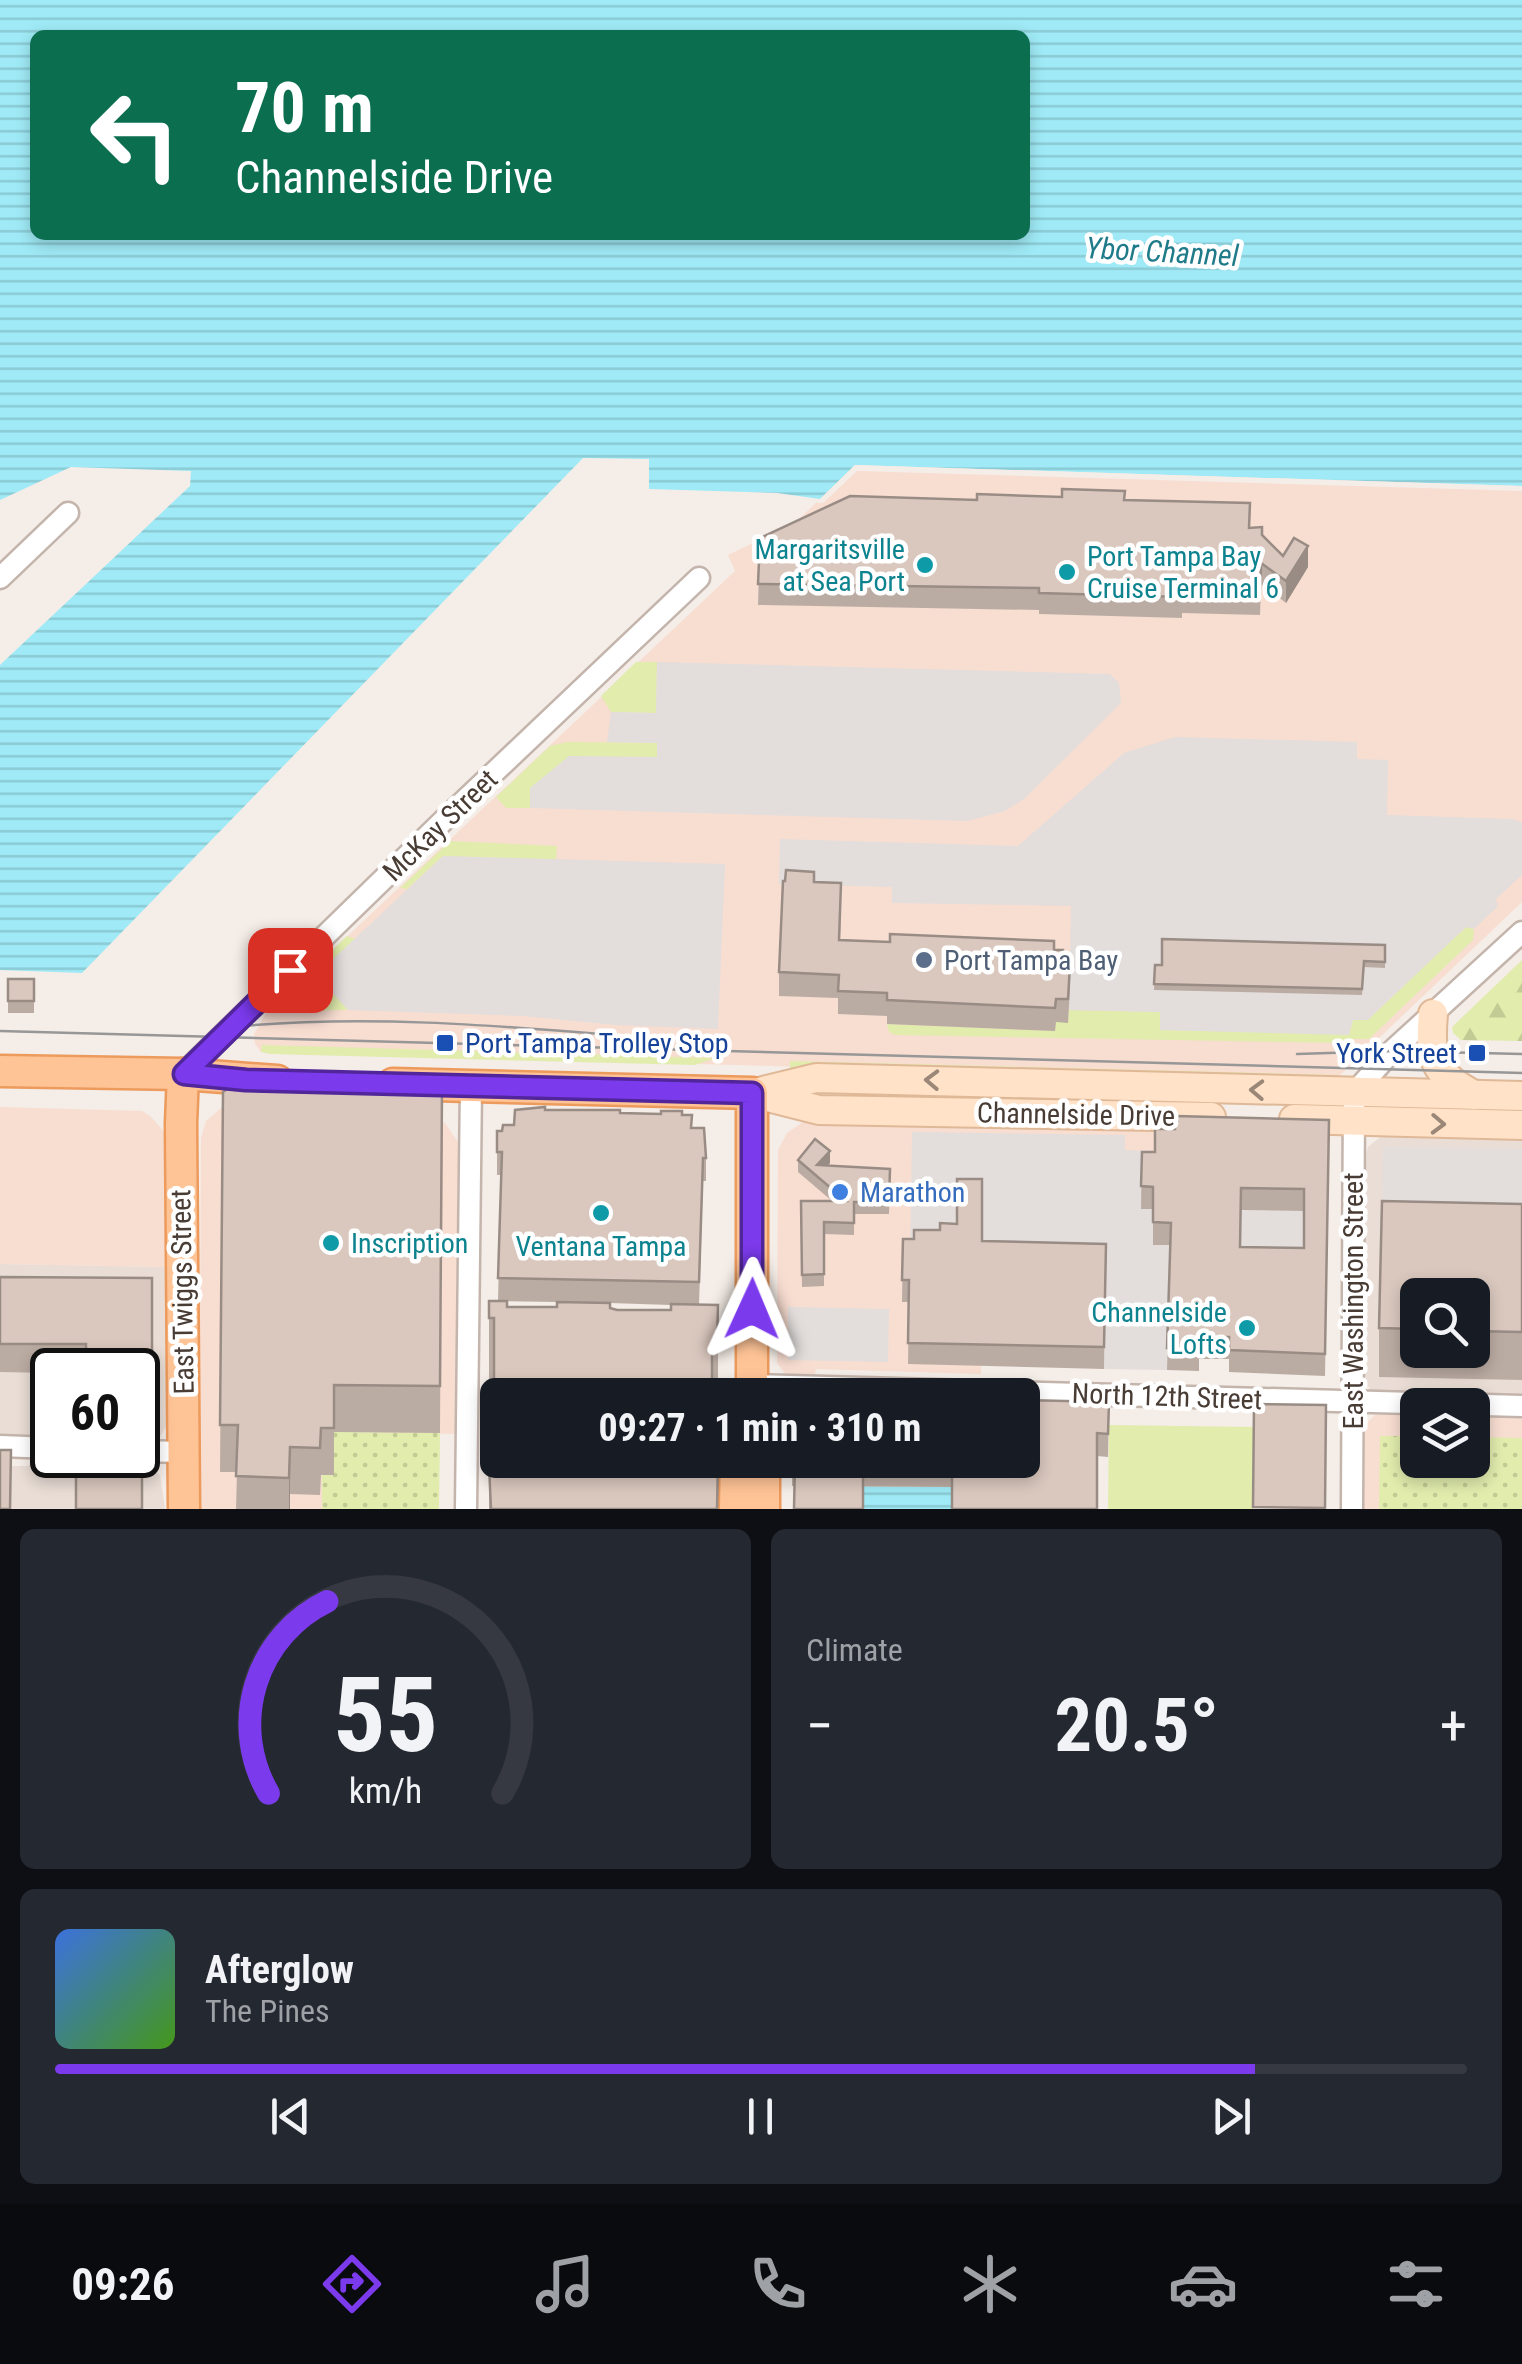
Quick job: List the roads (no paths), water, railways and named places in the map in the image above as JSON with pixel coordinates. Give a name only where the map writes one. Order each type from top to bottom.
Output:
[{"type":"main road","points":[[1433,1014],[1431,1052],[1438,1071],[1476,1096]]},
{"type":"main road","points":[[0,1070],[303,1081]]},
{"type":"main road","name":"East Twiggs Street","points":[[184,1074],[184,1509]]},
{"type":"main road","name":"Channelside Drive","points":[[752,1093],[816,1078],[1354,1107],[1522,1125]]},
{"type":"main road","name":"Channelside Drive","points":[[360,1083],[752,1093],[819,1110],[1255,1118],[1476,1096],[1522,1096]]},
{"type":"main road","points":[[752,1093],[752,1378]]},
{"type":"main road","points":[[735,1509],[736,1478]]},
{"type":"main road","points":[[764,1478],[764,1509]]},
{"type":"street","points":[[0,578],[68,514]]},
{"type":"street","name":"McKay Street","points":[[184,1074],[699,578]]},
{"type":"street","points":[[1354,1107],[1372,1070],[1522,932]]},
{"type":"street","points":[[466,1509],[471,1086]]},
{"type":"street","name":"East Washington Street","points":[[1352,1509],[1354,1107]]},
{"type":"street","name":"North 12th Street","points":[[1040,1397],[1522,1406]]},
{"type":"street","points":[[0,1446],[30,1447]]},
{"type":"street","points":[[160,1451],[184,1452]]},
{"type":"water","name":"Ybor Channel","points":[[0,0],[1522,0],[1522,486],[855,465],[820,499],[777,493],[649,489],[649,459],[583,458],[82,973],[0,970],[0,665],[190,486],[191,471],[71,467],[0,500]]},
{"type":"water","points":[[948,1483],[956,1490],[952,1509],[863,1509],[832,1486],[941,1487]]},
{"type":"tram line","points":[[243,1026],[381,1021],[612,1035]]},
{"type":"tram line","points":[[0,1031],[1522,1073]]},
{"type":"tram line","points":[[1297,1054],[1522,1054]]},
{"type":"place","name":"Margaritsville at Sea Port","points":[[925,565]]},
{"type":"place","name":"Port Tampa Bay Cruise Terminal 6","points":[[1067,572]]},
{"type":"place","name":"Port Tampa Bay","points":[[924,960]]},
{"type":"place","name":"Port Tampa Trolley Stop","points":[[445,1043]]},
{"type":"place","name":"York Street","points":[[1477,1053]]},
{"type":"place","name":"Marathon","points":[[840,1192]]},
{"type":"place","name":"Ventana Tampa","points":[[601,1213]]},
{"type":"place","name":"Inscription","points":[[331,1243]]},
{"type":"place","name":"Channelside Lofts","points":[[1247,1328]]}]
